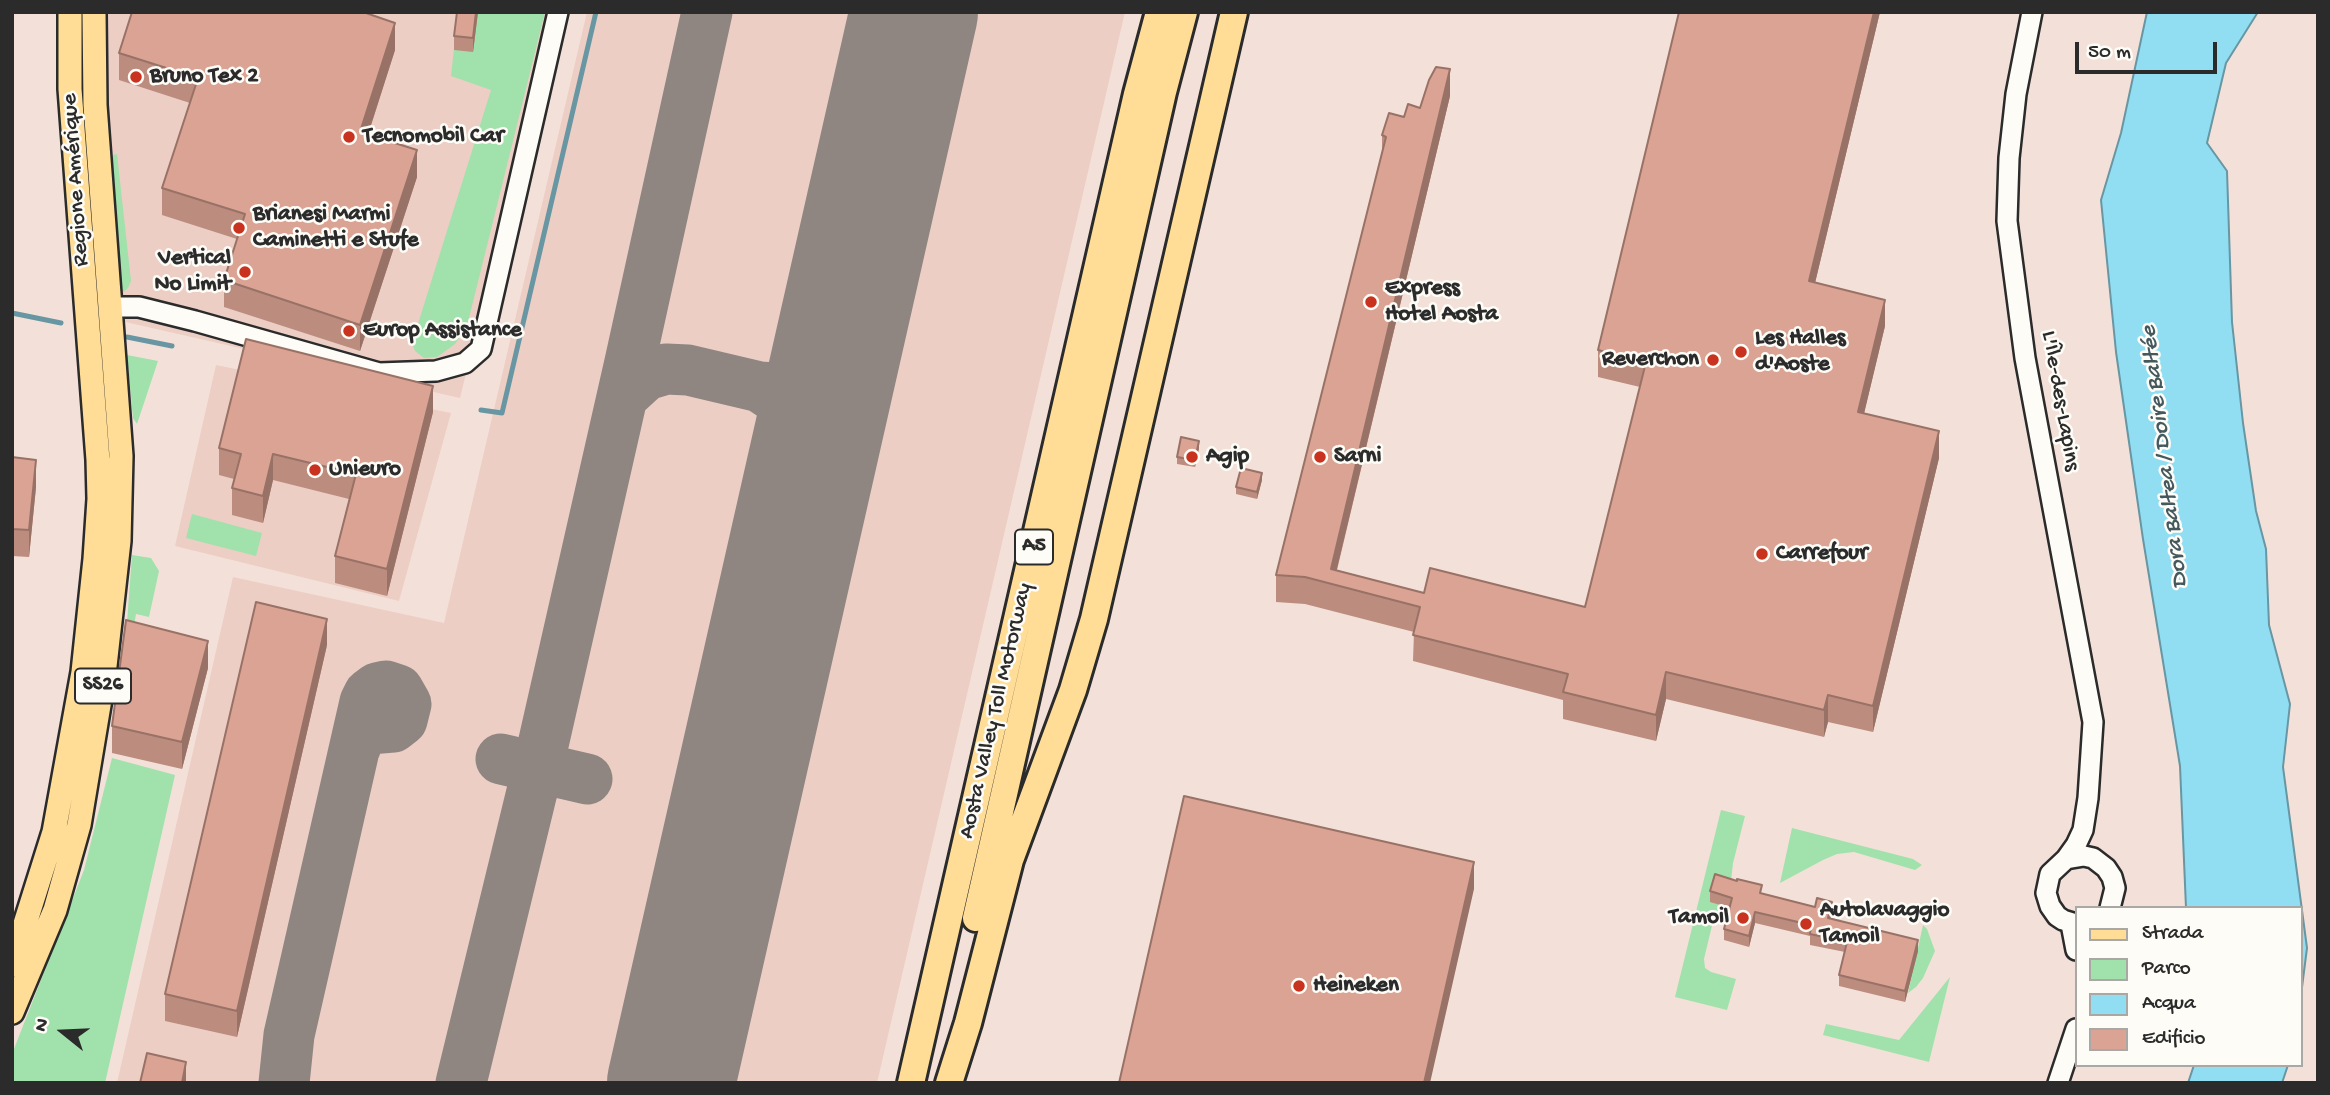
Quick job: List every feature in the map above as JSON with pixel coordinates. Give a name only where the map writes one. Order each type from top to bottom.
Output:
[{"type":"highway","name":"Aosta Valley Toll Motorway","points":[[911,1083],[1158,12]]},
{"type":"highway","name":"Aosta Valley Toll Motorway","points":[[938,1083],[1163,92],[1184,12]]},
{"type":"highway","points":[[948,1083],[968,1023],[1010,860],[1073,690],[1094,619],[1234,12]]},
{"type":"main road","name":"Regione Amérique","points":[[70,12],[70,89],[102,348]]},
{"type":"main road","name":"Regione Amérique","points":[[94,12],[95,105],[110,307],[102,348]]},
{"type":"main road","name":"SS26","points":[[12,965],[54,832],[83,672],[96,559],[102,348]]},
{"type":"main road","name":"SS26","points":[[12,1012],[55,910],[79,825],[104,675],[117,573],[121,456],[102,348]]},
{"type":"street","points":[[110,307],[139,307],[379,373],[436,370],[465,363],[481,349],[558,12]]},
{"type":"street","name":"L'Île-des-Lapins","points":[[2032,12],[2013,119],[2007,221],[2025,358],[2093,722],[2088,798],[2082,830],[2066,859],[2050,874],[2046,893],[2053,911],[2063,920],[2074,924]]},
{"type":"street","name":"L'Île-des-Lapins","points":[[2088,798],[2094,848],[2112,877],[2115,888],[2110,906]]},
{"type":"street","points":[[2066,859],[2084,856],[2101,863]]},
{"type":"street","points":[[2058,1083],[2074,1035]]},
{"type":"shaded area","points":[[104,12],[550,12],[460,398],[121,321],[107,198]]},
{"type":"shaded area","points":[[587,12],[1125,12],[877,1083],[117,1083],[233,577],[444,623]]},
{"type":"shaded area","points":[[216,365],[451,413],[399,601],[175,546]]},
{"type":"green space","points":[[458,12],[545,12],[467,326],[455,344],[437,357],[424,358],[415,351],[412,343],[491,90],[451,76]]},
{"type":"green space","points":[[117,154],[131,281],[123,292],[118,288],[110,156]]},
{"type":"green space","points":[[127,355],[158,361],[137,424],[133,418]]},
{"type":"green space","points":[[192,514],[262,533],[256,556],[186,538]]},
{"type":"green space","points":[[132,555],[151,558],[159,571],[149,617],[136,614],[132,638],[126,636]]},
{"type":"green space","points":[[112,758],[175,775],[105,1083],[12,1083],[12,1054],[84,870]]},
{"type":"green space","points":[[1721,810],[1745,816],[1733,863],[1730,890],[1710,901],[1724,907],[1715,913],[1704,959],[1705,968],[1711,972],[1736,979],[1727,1010],[1675,997]]},
{"type":"green space","points":[[1792,828],[1913,859],[1922,865],[1915,870],[1854,852],[1837,854],[1780,883]]},
{"type":"green space","points":[[1923,925],[1935,951],[1923,978],[1908,993]]},
{"type":"green space","points":[[1950,977],[1929,1062],[1823,1035],[1826,1024],[1899,1040]]},
{"type":"water","name":"Dora Baltea / Doire Baltée","points":[[2147,12],[2258,12],[2226,63],[2207,143],[2227,171],[2232,322],[2256,511],[2266,549],[2269,625],[2290,704],[2283,767],[2301,906],[2186,906],[2180,766],[2116,352],[2101,200],[2121,133]]},
{"type":"water","points":[[2302,910],[2307,948],[2302,987]]},
{"type":"water","points":[[2193,1067],[2287,1067],[2282,1083],[2188,1083]]},
{"type":"building","points":[[132,12],[363,12],[395,23],[360,132],[417,150],[360,325],[224,280],[245,214],[162,188],[198,78],[119,53]]},
{"type":"building","points":[[457,12],[476,12],[473,38],[454,36]]},
{"type":"building","name":"Les Halles d'Aoste","points":[[1679,12],[1874,12],[1809,281],[1885,300],[1858,412],[1939,431],[1873,706],[1828,695],[1824,710],[1666,672],[1656,715],[1563,692],[1568,674],[1413,635],[1420,607],[1305,577],[1276,575],[1386,137],[1382,135],[1389,113],[1404,117],[1408,104],[1420,108],[1436,67],[1450,69],[1331,569],[1424,593],[1430,568],[1585,607],[1646,362],[1598,350]]},
{"type":"building","points":[[246,339],[433,386],[387,569],[335,556],[356,474],[273,454],[263,496],[232,488],[241,454],[219,448]]},
{"type":"building","points":[[1181,437],[1199,441],[1195,460],[1177,457]]},
{"type":"building","points":[[12,457],[36,460],[29,530],[12,529]]},
{"type":"building","points":[[1241,468],[1262,473],[1257,492],[1236,487]]},
{"type":"building","points":[[256,602],[327,619],[237,1011],[165,994]]},
{"type":"building","points":[[126,620],[208,641],[182,742],[112,726]]},
{"type":"building","name":"Heineken","points":[[1184,796],[1474,862],[1424,1083],[1119,1083]]},
{"type":"building","points":[[1715,874],[1762,885],[1760,893],[1815,907],[1817,898],[1832,902],[1828,918],[1918,940],[1905,991],[1839,975],[1847,942],[1810,934],[1811,925],[1755,912],[1749,936],[1724,929],[1732,898],[1710,891]]},
{"type":"building","points":[[147,1053],[186,1062],[182,1083],[140,1083]]},
{"type":"waterway","points":[[481,410],[502,413],[596,12]]},
{"type":"waterway","points":[[12,313],[61,323]]},
{"type":"waterway","points":[[127,337],[172,346]]},
{"type":"taxiway","points":[[461,1083],[538,767],[707,12]]},
{"type":"taxiway","points":[[623,396],[646,375],[666,369],[688,370],[760,387],[772,388],[784,384],[813,367],[845,320]]},
{"type":"taxiway","points":[[760,387],[784,403],[801,428],[807,483]]},
{"type":"taxiway","points":[[284,1083],[289,1035],[365,702],[369,694],[377,688],[386,686],[398,690],[406,704],[402,720],[393,727],[369,729],[359,738],[355,748]]},
{"type":"taxiway","points":[[501,759],[587,779]]},
{"type":"runway","points":[[671,1083],[914,12]]},
{"type":"place","name":"Bruno Tex 2","points":[[136,77]]},
{"type":"place","name":"Tecnomobil Car","points":[[349,137]]},
{"type":"place","name":"Brianesi Marmi Caminetti e Stufe","points":[[239,228]]},
{"type":"place","name":"Vertical No Limit","points":[[245,272]]},
{"type":"place","name":"Express Hotel Aosta","points":[[1371,302]]},
{"type":"place","name":"Europ Assistance","points":[[349,331]]},
{"type":"place","name":"Les Halles d'Aoste","points":[[1741,352]]},
{"type":"place","name":"Reverchon","points":[[1713,360]]},
{"type":"place","name":"Agip","points":[[1192,457]]},
{"type":"place","name":"Sarni","points":[[1320,457]]},
{"type":"place","name":"Unieuro","points":[[315,470]]},
{"type":"place","name":"Carrefour","points":[[1762,554]]},
{"type":"place","name":"Tamoil","points":[[1743,918]]},
{"type":"place","name":"Autolavaggio Tamoil","points":[[1806,924]]},
{"type":"place","name":"Heineken","points":[[1299,986]]}]
